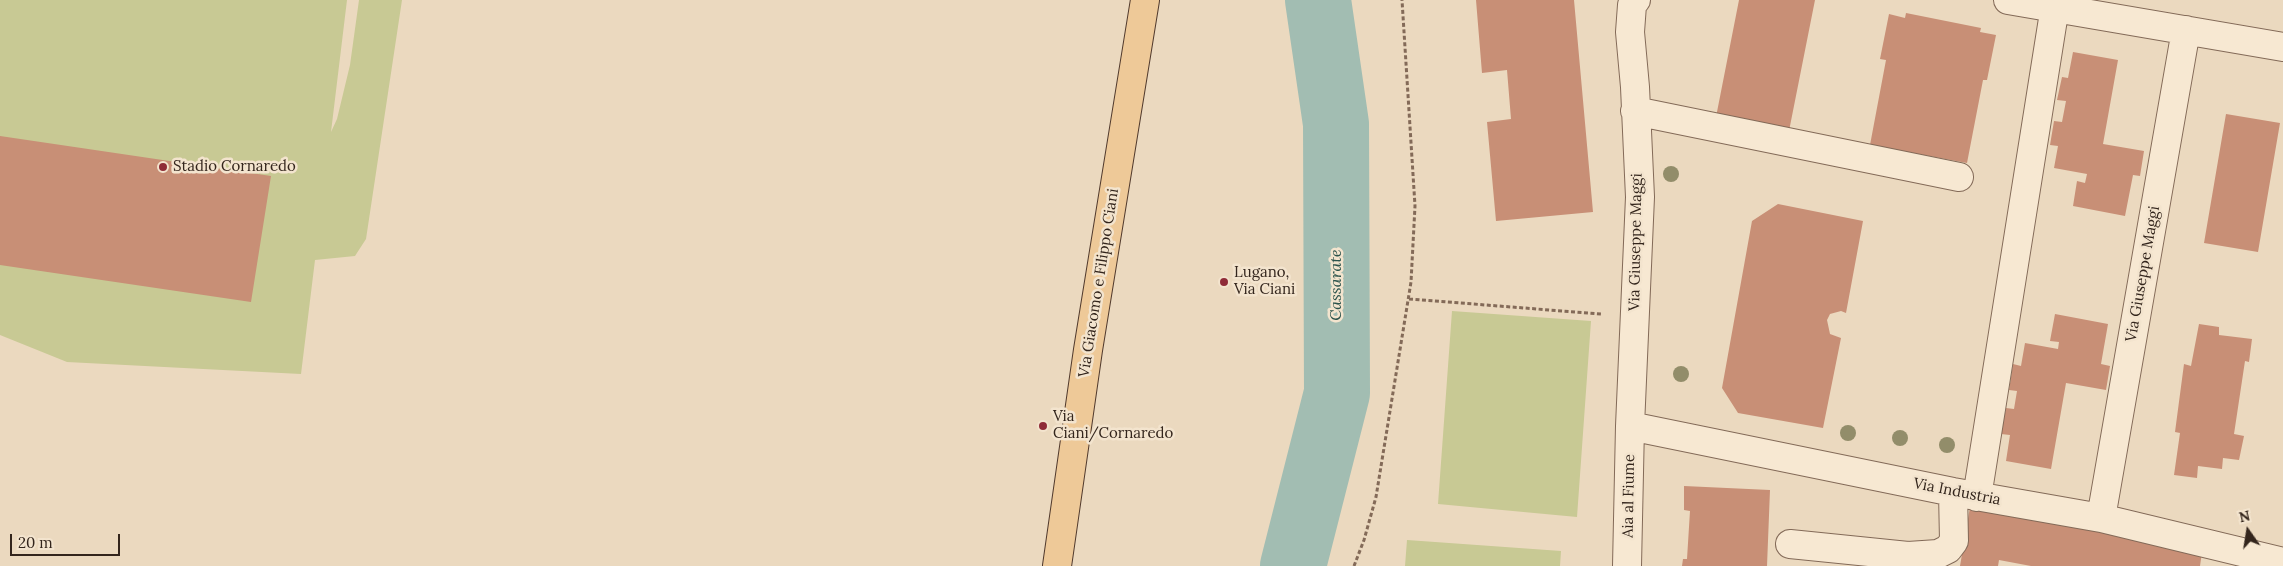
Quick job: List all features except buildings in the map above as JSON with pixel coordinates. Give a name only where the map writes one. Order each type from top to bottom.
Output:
[{"type":"main road","name":"Via Giacomo e Filippo Ciani","points":[[1057,566],[1088,350],[1145,0]]},
{"type":"street","name":"Via Giuseppe Maggi","points":[[1630,426],[1640,197],[1630,32],[1632,5],[1636,0]]},
{"type":"street","points":[[2008,0],[2055,4],[2283,47]]},
{"type":"street","points":[[1790,544],[1908,556],[1938,554],[1948,549],[1954,541],[1965,494],[2055,4]]},
{"type":"street","name":"Via Giuseppe Maggi","points":[[2101,518],[2186,30]]},
{"type":"street","points":[[1635,111],[1959,177]]},
{"type":"street","name":"Via Industria","points":[[1630,426],[1965,494],[2101,518],[2283,562]]},
{"type":"street","name":"Aia al Fiume","points":[[1627,566],[1630,426]]},
{"type":"path","points":[[1354,566],[1364,540],[1376,498],[1409,299],[1415,206],[1402,0]]},
{"type":"path","points":[[1409,299],[1461,305],[1634,316]]},
{"type":"green space","name":"Stadio Cornaredo","points":[[0,0],[347,0],[331,132],[337,119],[350,65],[359,0],[402,0],[366,239],[355,256],[315,260],[301,374],[67,362],[0,335]]},
{"type":"green space","points":[[1452,311],[1591,321],[1577,517],[1438,504]]},
{"type":"green space","points":[[1407,540],[1561,551],[1560,566],[1405,566]]},
{"type":"waterway","name":"Cassarate","points":[[1293,566],[1337,393],[1336,124],[1318,0]]},
{"type":"place","name":"Stadio Cornaredo","points":[[163,167]]},
{"type":"place","name":"Lugano, Via Ciani","points":[[1224,282]]},
{"type":"place","name":"Via Ciani/Cornaredo","points":[[1043,426]]}]
